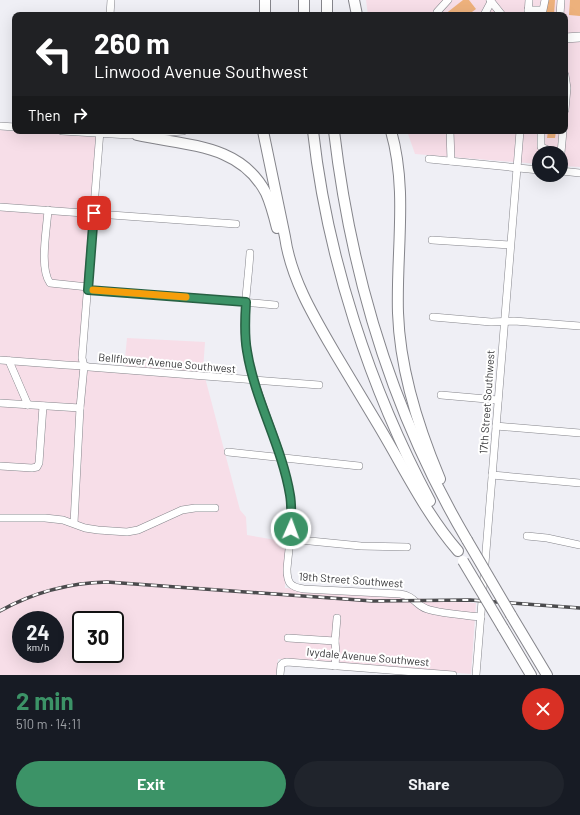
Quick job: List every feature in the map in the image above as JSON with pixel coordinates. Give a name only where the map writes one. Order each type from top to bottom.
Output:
[{"type":"highway","points":[[265,0],[265,12]]},
{"type":"highway","points":[[304,0],[304,12]]},
{"type":"highway","points":[[327,0],[327,12]]},
{"type":"highway","points":[[354,0],[356,12]]},
{"type":"highway","points":[[264,134],[288,254]]},
{"type":"highway","points":[[313,134],[326,210],[336,253],[355,322],[394,428],[417,476],[458,552],[531,675]]},
{"type":"highway","points":[[334,134],[342,196],[351,240],[381,349],[399,401],[445,502],[547,675]]},
{"type":"highway","points":[[392,134],[398,162],[399,183],[398,312],[401,353],[421,428],[439,477],[467,540]]},
{"type":"highway","points":[[137,135],[216,150],[240,163],[256,179],[265,192],[300,289],[321,329],[442,533],[458,552]]},
{"type":"main road","points":[[568,38],[580,37]]},
{"type":"street","points":[[110,12],[111,0]]},
{"type":"street","points":[[437,12],[448,0]]},
{"type":"street","points":[[528,12],[529,0]]},
{"type":"street","points":[[543,12],[545,0]]},
{"type":"street","points":[[560,12],[561,0]]},
{"type":"street","points":[[485,12],[490,1],[498,12]]},
{"type":"street","points":[[0,126],[12,127]]},
{"type":"street","points":[[74,524],[80,408],[84,366],[82,358],[99,134]]},
{"type":"street","points":[[124,134],[149,134]]},
{"type":"street","points":[[450,134],[451,161]]},
{"type":"street","name":"17th Street Southwest","points":[[476,675],[520,134]]},
{"type":"street","points":[[541,134],[542,146]]},
{"type":"street","points":[[562,146],[563,134]]},
{"type":"street","points":[[429,159],[532,169]]},
{"type":"street","points":[[568,172],[580,173]]},
{"type":"street","points":[[0,207],[236,224]]},
{"type":"street","points":[[48,210],[44,258],[47,279],[50,283],[88,289],[274,305]]},
{"type":"street","points":[[432,240],[510,245]]},
{"type":"street","name":"19th Street Southwest","points":[[250,253],[246,302],[246,343],[254,381],[281,458],[290,496],[290,539],[287,576],[289,583],[295,588],[304,590],[400,594],[409,596],[420,605],[428,609],[481,617]]},
{"type":"street","points":[[433,318],[580,326]]},
{"type":"street","name":"Bellflower Avenue Southwest","points":[[0,360],[319,386]]},
{"type":"street","points":[[9,361],[28,405]]},
{"type":"street","points":[[441,395],[498,400]]},
{"type":"street","points":[[0,403],[80,408]]},
{"type":"street","points":[[0,466],[37,467],[39,463],[43,406]]},
{"type":"street","points":[[496,426],[580,432]]},
{"type":"street","points":[[228,452],[359,466]]},
{"type":"street","points":[[492,475],[580,483]]},
{"type":"street","points":[[0,518],[45,518],[63,520],[86,528],[127,532],[138,530],[182,510],[195,508],[215,508]]},
{"type":"street","points":[[527,536],[547,538],[580,545]]},
{"type":"street","points":[[290,539],[360,546],[407,547]]},
{"type":"street","points":[[335,666],[337,618]]},
{"type":"street","points":[[288,638],[335,641]]},
{"type":"street","name":"Ivydale Avenue Southwest","points":[[280,675],[282,663],[296,662],[453,675]]},
{"type":"shaded area","points":[[366,0],[580,0],[580,167],[568,166],[568,146],[532,146],[532,163],[415,154],[408,134],[568,134],[568,12],[368,12]]},
{"type":"shaded area","points":[[0,130],[12,131],[12,134],[55,134],[97,137],[80,364],[124,368],[127,338],[205,342],[203,370],[240,510],[246,517],[247,535],[287,542],[285,588],[476,603],[471,674],[278,659],[277,675],[0,675]]},
{"type":"building","points":[[463,0],[469,0],[476,9],[472,12],[448,12]]},
{"type":"building","points":[[547,0],[555,0],[554,12],[546,12]]},
{"type":"building","points":[[570,0],[580,0],[580,16],[569,15]]},
{"type":"building","points":[[548,134],[556,134],[555,138],[547,138]]},
{"type":"railway","points":[[0,611],[13,604],[52,590],[79,584],[107,582],[373,601],[470,600],[580,608]]},
{"type":"slow traffic","points":[[93,290],[186,297]]},
{"type":"route","points":[[94,213],[88,290],[246,302],[245,334],[247,352],[254,381],[287,480],[291,506],[291,529]]}]
